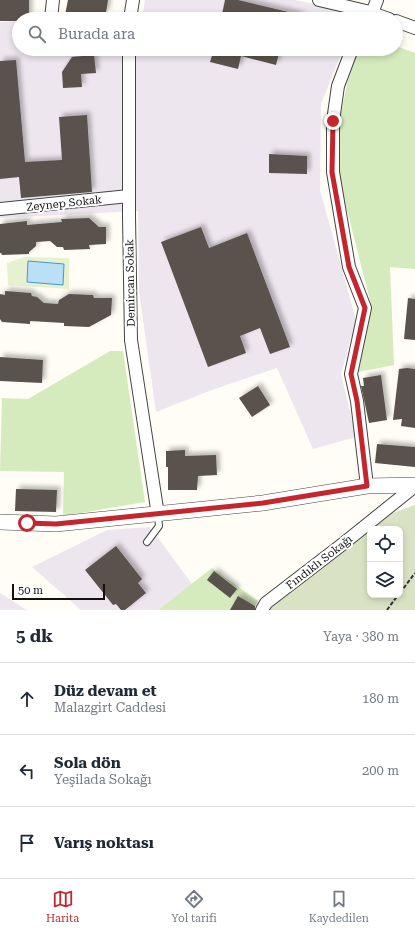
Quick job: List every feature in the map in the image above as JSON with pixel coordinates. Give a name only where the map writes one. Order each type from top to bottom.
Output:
[{"type":"street","points":[[52,12],[53,0]]},
{"type":"street","points":[[131,12],[133,0]]},
{"type":"street","points":[[319,0],[360,12]]},
{"type":"street","points":[[368,12],[377,0]]},
{"type":"street","points":[[403,24],[415,28]]},
{"type":"street","name":"Demircan Sokak","points":[[129,56],[131,340],[158,514]]},
{"type":"street","points":[[349,56],[338,86],[333,121],[332,172],[349,267],[365,308],[351,374],[357,401],[367,486]]},
{"type":"street","name":"Zeynep Sokak","points":[[0,209],[129,196]]},
{"type":"street","points":[[0,522],[56,524],[263,503],[367,486],[415,486]]},
{"type":"street","name":"Fındıklı Sokağı","points":[[262,610],[266,603],[415,486]]},
{"type":"lane","points":[[147,542],[159,526],[158,514]]},
{"type":"path","points":[[403,589],[415,573]]},
{"type":"path","points":[[387,610],[396,598]]},
{"type":"shaded area","points":[[145,0],[295,0],[352,12],[143,12]]},
{"type":"shaded area","points":[[12,21],[12,56],[340,56],[321,104],[320,190],[356,320],[341,374],[356,437],[313,449],[277,368],[209,391],[156,412],[139,292],[138,211],[0,218],[0,22]]},
{"type":"shaded area","points":[[150,527],[192,584],[158,610],[81,610],[32,567],[107,530]]},
{"type":"shaded area","points":[[0,593],[27,610],[0,610]]},
{"type":"green space","points":[[403,49],[415,53],[415,269],[390,267],[394,365],[358,372],[372,308],[340,183],[339,122],[348,80],[356,56],[403,56]]},
{"type":"green space","points":[[24,257],[69,258],[69,289],[8,285],[7,263]]},
{"type":"green space","points":[[110,351],[123,351],[145,502],[63,516],[64,472],[0,471],[2,398],[28,399]]},
{"type":"green space","points":[[415,505],[415,610],[268,610],[367,533],[367,598],[403,598],[403,526],[376,526],[393,513]]},
{"type":"green space","points":[[212,568],[258,601],[253,610],[158,610]]},
{"type":"water","points":[[28,261],[64,264],[63,285],[27,282]]},
{"type":"building","points":[[0,0],[29,0],[29,12],[12,12],[12,21],[0,21]]},
{"type":"building","points":[[68,0],[108,0],[106,12],[66,12]]},
{"type":"building","points":[[225,0],[238,0],[288,12],[222,12]]},
{"type":"building","points":[[94,56],[96,73],[81,74],[82,87],[63,88],[62,72],[72,57]]},
{"type":"building","points":[[212,56],[241,56],[238,69],[210,62]]},
{"type":"building","points":[[241,56],[278,56],[276,65]]},
{"type":"building","points":[[16,60],[25,162],[62,160],[59,117],[87,115],[92,192],[21,198],[19,177],[0,179],[0,61]]},
{"type":"building","points":[[269,154],[307,156],[307,174],[269,173]]},
{"type":"building","points":[[89,218],[99,227],[106,227],[106,244],[89,245],[90,249],[64,250],[63,247],[57,247],[50,241],[36,242],[36,246],[29,252],[29,254],[2,255],[0,253],[0,224],[27,221],[27,225],[62,222],[61,219]]},
{"type":"building","points":[[201,227],[209,248],[247,233],[290,347],[270,354],[260,328],[240,336],[246,353],[208,367],[161,242]]},
{"type":"building","points":[[5,291],[31,293],[32,296],[37,297],[44,303],[58,304],[59,300],[69,294],[93,295],[94,298],[112,298],[111,315],[89,327],[64,326],[64,323],[30,321],[30,324],[2,322],[0,319],[0,294],[5,295]]},
{"type":"building","points":[[408,298],[415,299],[415,340],[404,339]]},
{"type":"building","points":[[0,357],[43,360],[42,383],[0,381]]},
{"type":"building","points":[[399,369],[415,369],[415,428],[401,426],[402,419],[393,420]]},
{"type":"building","points":[[381,375],[387,420],[369,423],[361,386],[364,386],[363,378]]},
{"type":"building","points":[[258,386],[270,405],[252,417],[239,398]]},
{"type":"building","points":[[377,444],[415,447],[415,467],[375,463]]},
{"type":"building","points":[[185,450],[185,456],[216,455],[217,475],[198,476],[197,490],[168,490],[166,451]]},
{"type":"building","points":[[16,489],[57,490],[56,512],[15,511]]},
{"type":"building","points":[[116,546],[142,579],[138,583],[146,593],[125,610],[121,610],[116,604],[113,605],[85,570]]},
{"type":"building","points":[[214,571],[237,589],[230,598],[207,580]]},
{"type":"building","points":[[238,596],[255,606],[255,610],[230,610]]},
{"type":"route","points":[[27,523],[56,524],[263,503],[367,486],[357,401],[351,374],[365,308],[349,267],[332,172],[333,121]]}]
